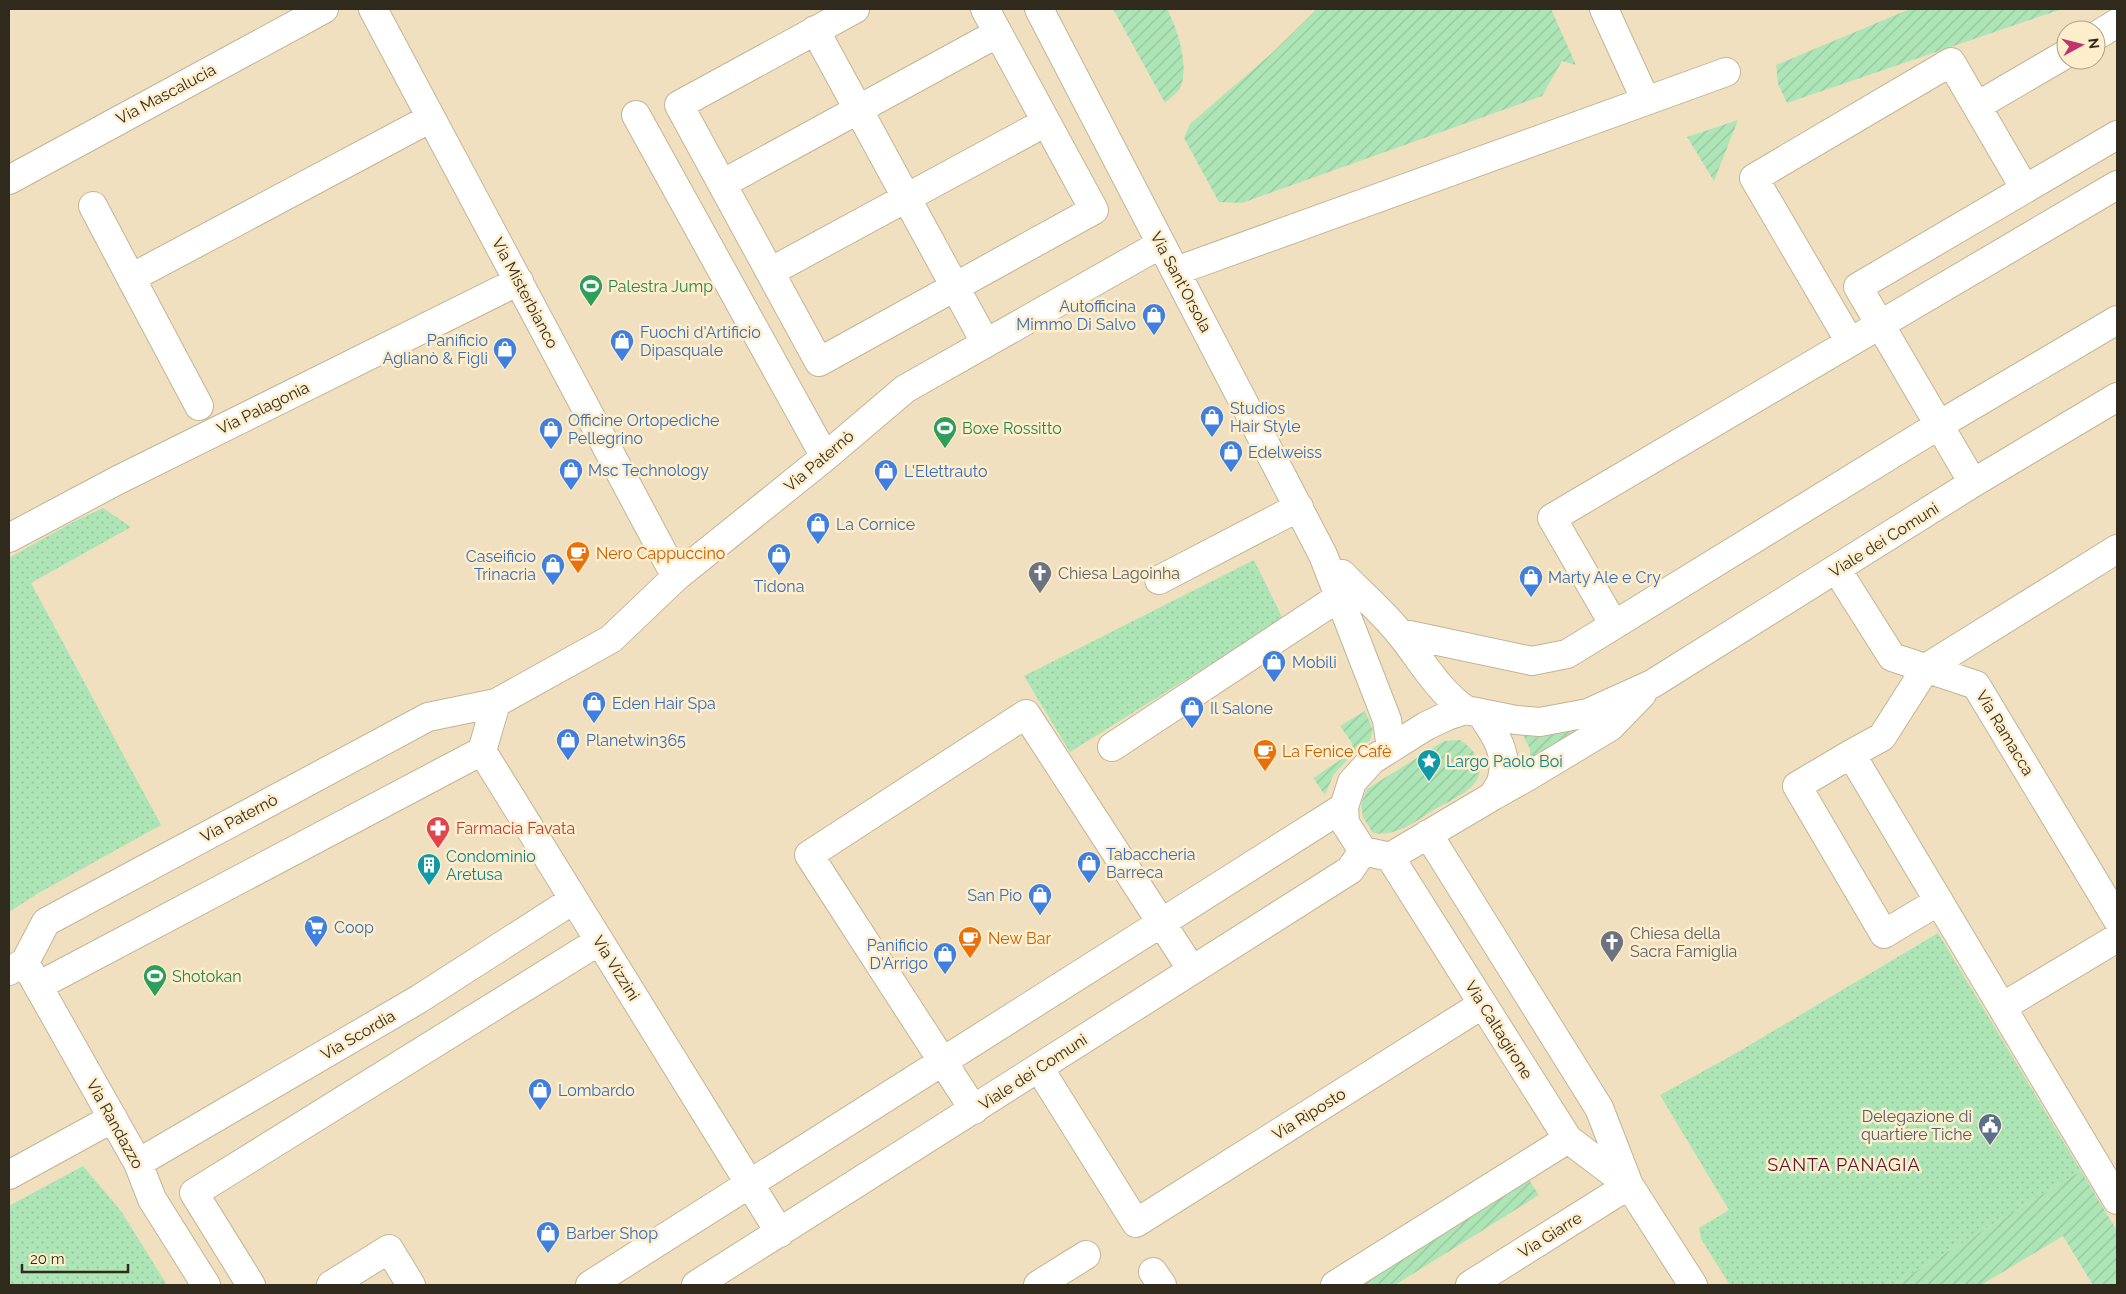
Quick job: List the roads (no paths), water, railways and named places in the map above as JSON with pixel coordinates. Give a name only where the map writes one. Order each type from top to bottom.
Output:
[{"type":"street","name":"Via Mascalucia","points":[[9,180],[324,9]]},
{"type":"street","name":"Via Misterbianco","points":[[374,9],[676,577]]},
{"type":"street","points":[[855,9],[679,105],[819,362],[1094,210],[985,9]]},
{"type":"street","name":"Via Sant'Orsola","points":[[1039,9],[1323,555],[1347,593],[1387,720],[1391,748]]},
{"type":"street","points":[[1604,9],[1646,101]]},
{"type":"street","points":[[2106,30],[2117,23]]},
{"type":"street","points":[[815,30],[985,342]]},
{"type":"street","points":[[722,184],[998,32]]},
{"type":"street","points":[[1977,106],[2056,60]]},
{"type":"street","points":[[1850,342],[1754,178],[1950,62],[2025,189]]},
{"type":"street","points":[[1176,271],[1726,72]]},
{"type":"street","points":[[636,115],[825,457]]},
{"type":"street","points":[[132,278],[431,118]]},
{"type":"street","points":[[770,272],[1046,122]]},
{"type":"street","points":[[1973,484],[1858,288],[2117,135]]},
{"type":"street","points":[[1614,624],[1552,518],[2117,185]]},
{"type":"street","points":[[93,206],[199,406]]},
{"type":"street","name":"Via Paternò","points":[[17,966],[46,922],[428,717],[496,703],[611,639],[676,577],[825,457],[905,389],[1161,244]]},
{"type":"street","name":"Via Palagonia","points":[[9,538],[116,480],[519,281]]},
{"type":"street","points":[[1400,633],[1532,661],[1567,654],[1939,425],[2117,320]]},
{"type":"street","name":"Viale dei Comuni","points":[[1652,684],[1838,570],[1973,484],[2117,397]]},
{"type":"street","points":[[1159,580],[1299,507]]},
{"type":"street","points":[[1939,901],[1884,934],[1797,786],[1882,736],[1926,668],[2117,549]]},
{"type":"street","name":"Via Ramacca","points":[[1838,570],[1892,657],[1976,685],[2117,919]]},
{"type":"street","points":[[1112,747],[1347,593],[1400,633],[1439,686],[1454,702],[1473,712],[1516,720],[1540,722],[1588,713],[1652,684]]},
{"type":"street","points":[[1473,712],[1440,719],[1372,760],[1352,782],[1344,807],[1345,823],[1363,851],[1390,856],[1527,777],[1610,727],[1652,684]]},
{"type":"street","points":[[38,986],[482,751],[496,703]]},
{"type":"street","points":[[1473,712],[1494,733],[1503,752],[1502,778],[1493,796]]},
{"type":"street","points":[[974,1110],[809,855],[1026,714],[1192,970]]},
{"type":"street","name":"Via Vizzini","points":[[482,751],[780,1233]]},
{"type":"street","points":[[1851,754],[2117,1200]]},
{"type":"street","points":[[590,1285],[1344,807]]},
{"type":"street","name":"Via Caltagirone","points":[[1428,834],[1599,1108],[1630,1185],[1693,1285]]},
{"type":"street","name":"Viale dei Comuni","points":[[699,1285],[1350,870],[1363,851]]},
{"type":"street","name":"Via Caltagirone","points":[[1390,856],[1568,1138],[1630,1185]]},
{"type":"street","name":"Via Scordia","points":[[138,1163],[418,1000],[574,900]]},
{"type":"street","points":[[2002,1007],[2117,938]]},
{"type":"street","points":[[251,1285],[194,1193],[599,941]]},
{"type":"street","name":"Via Randazzo","points":[[17,966],[38,986],[138,1163],[152,1199],[206,1285]]},
{"type":"street","name":"Via Riposto","points":[[1039,1068],[1136,1223],[1482,1004]]},
{"type":"street","points":[[9,1175],[113,1118]]},
{"type":"street","points":[[1335,1285],[1568,1138]]},
{"type":"street","name":"Via Giarre","points":[[1470,1285],[1630,1185]]},
{"type":"street","points":[[331,1285],[389,1249],[411,1285]]},
{"type":"street","points":[[1038,1285],[1086,1255]]},
{"type":"place","name":"Palestra Jump","points":[[591,307]]},
{"type":"place","name":"Autofficina Mimmo Di Salvo","points":[[1154,336]]},
{"type":"place","name":"Fuochi d'Artificio Dipasquale","points":[[622,362]]},
{"type":"place","name":"Panificio Aglianò & Figli","points":[[505,370]]},
{"type":"place","name":"Studios Hair Style","points":[[1212,438]]},
{"type":"place","name":"Boxe Rossitto","points":[[945,449]]},
{"type":"place","name":"Officine Ortopediche Pellegrino","points":[[551,450]]},
{"type":"place","name":"Edelweiss","points":[[1231,473]]},
{"type":"place","name":"Msc Technology","points":[[571,491]]},
{"type":"place","name":"L'Elettrauto","points":[[886,492]]},
{"type":"place","name":"La Cornice","points":[[818,545]]},
{"type":"place","name":"Nero Cappuccino","points":[[578,574]]},
{"type":"place","name":"Tidona","points":[[779,576]]},
{"type":"place","name":"Caseificio Trinacria","points":[[553,586]]},
{"type":"place","name":"Chiesa Lagoinha","points":[[1040,594]]},
{"type":"place","name":"Marty Ale e Cry","points":[[1531,598]]},
{"type":"place","name":"Mobili","points":[[1274,683]]},
{"type":"place","name":"Eden Hair Spa","points":[[594,724]]},
{"type":"place","name":"Il Salone","points":[[1192,729]]},
{"type":"place","name":"Planetwin365","points":[[568,761]]},
{"type":"place","name":"La Fenice Cafè","points":[[1265,772]]},
{"type":"place","name":"Largo Paolo Boi","points":[[1429,782]]},
{"type":"place","name":"Farmacia Favata","points":[[438,849]]},
{"type":"place","name":"Tabaccheria Barreca","points":[[1089,884]]},
{"type":"place","name":"Condominio Aretusa","points":[[429,886]]},
{"type":"place","name":"San Pio","points":[[1040,916]]},
{"type":"place","name":"Coop","points":[[316,948]]},
{"type":"place","name":"New Bar","points":[[970,959]]},
{"type":"place","name":"Chiesa della Sacra Famiglia","points":[[1612,963]]},
{"type":"place","name":"Panificio D'Arrigo","points":[[945,975]]},
{"type":"place","name":"Shotokan","points":[[155,997]]},
{"type":"place","name":"Lombardo","points":[[540,1111]]},
{"type":"place","name":"Delegazione di quartiere Tiche","points":[[1990,1146]]},
{"type":"place","name":"Barber Shop","points":[[548,1254]]},
{"type":"district","name":"SANTA PANAGIA","points":[[1844,1164]]}]
